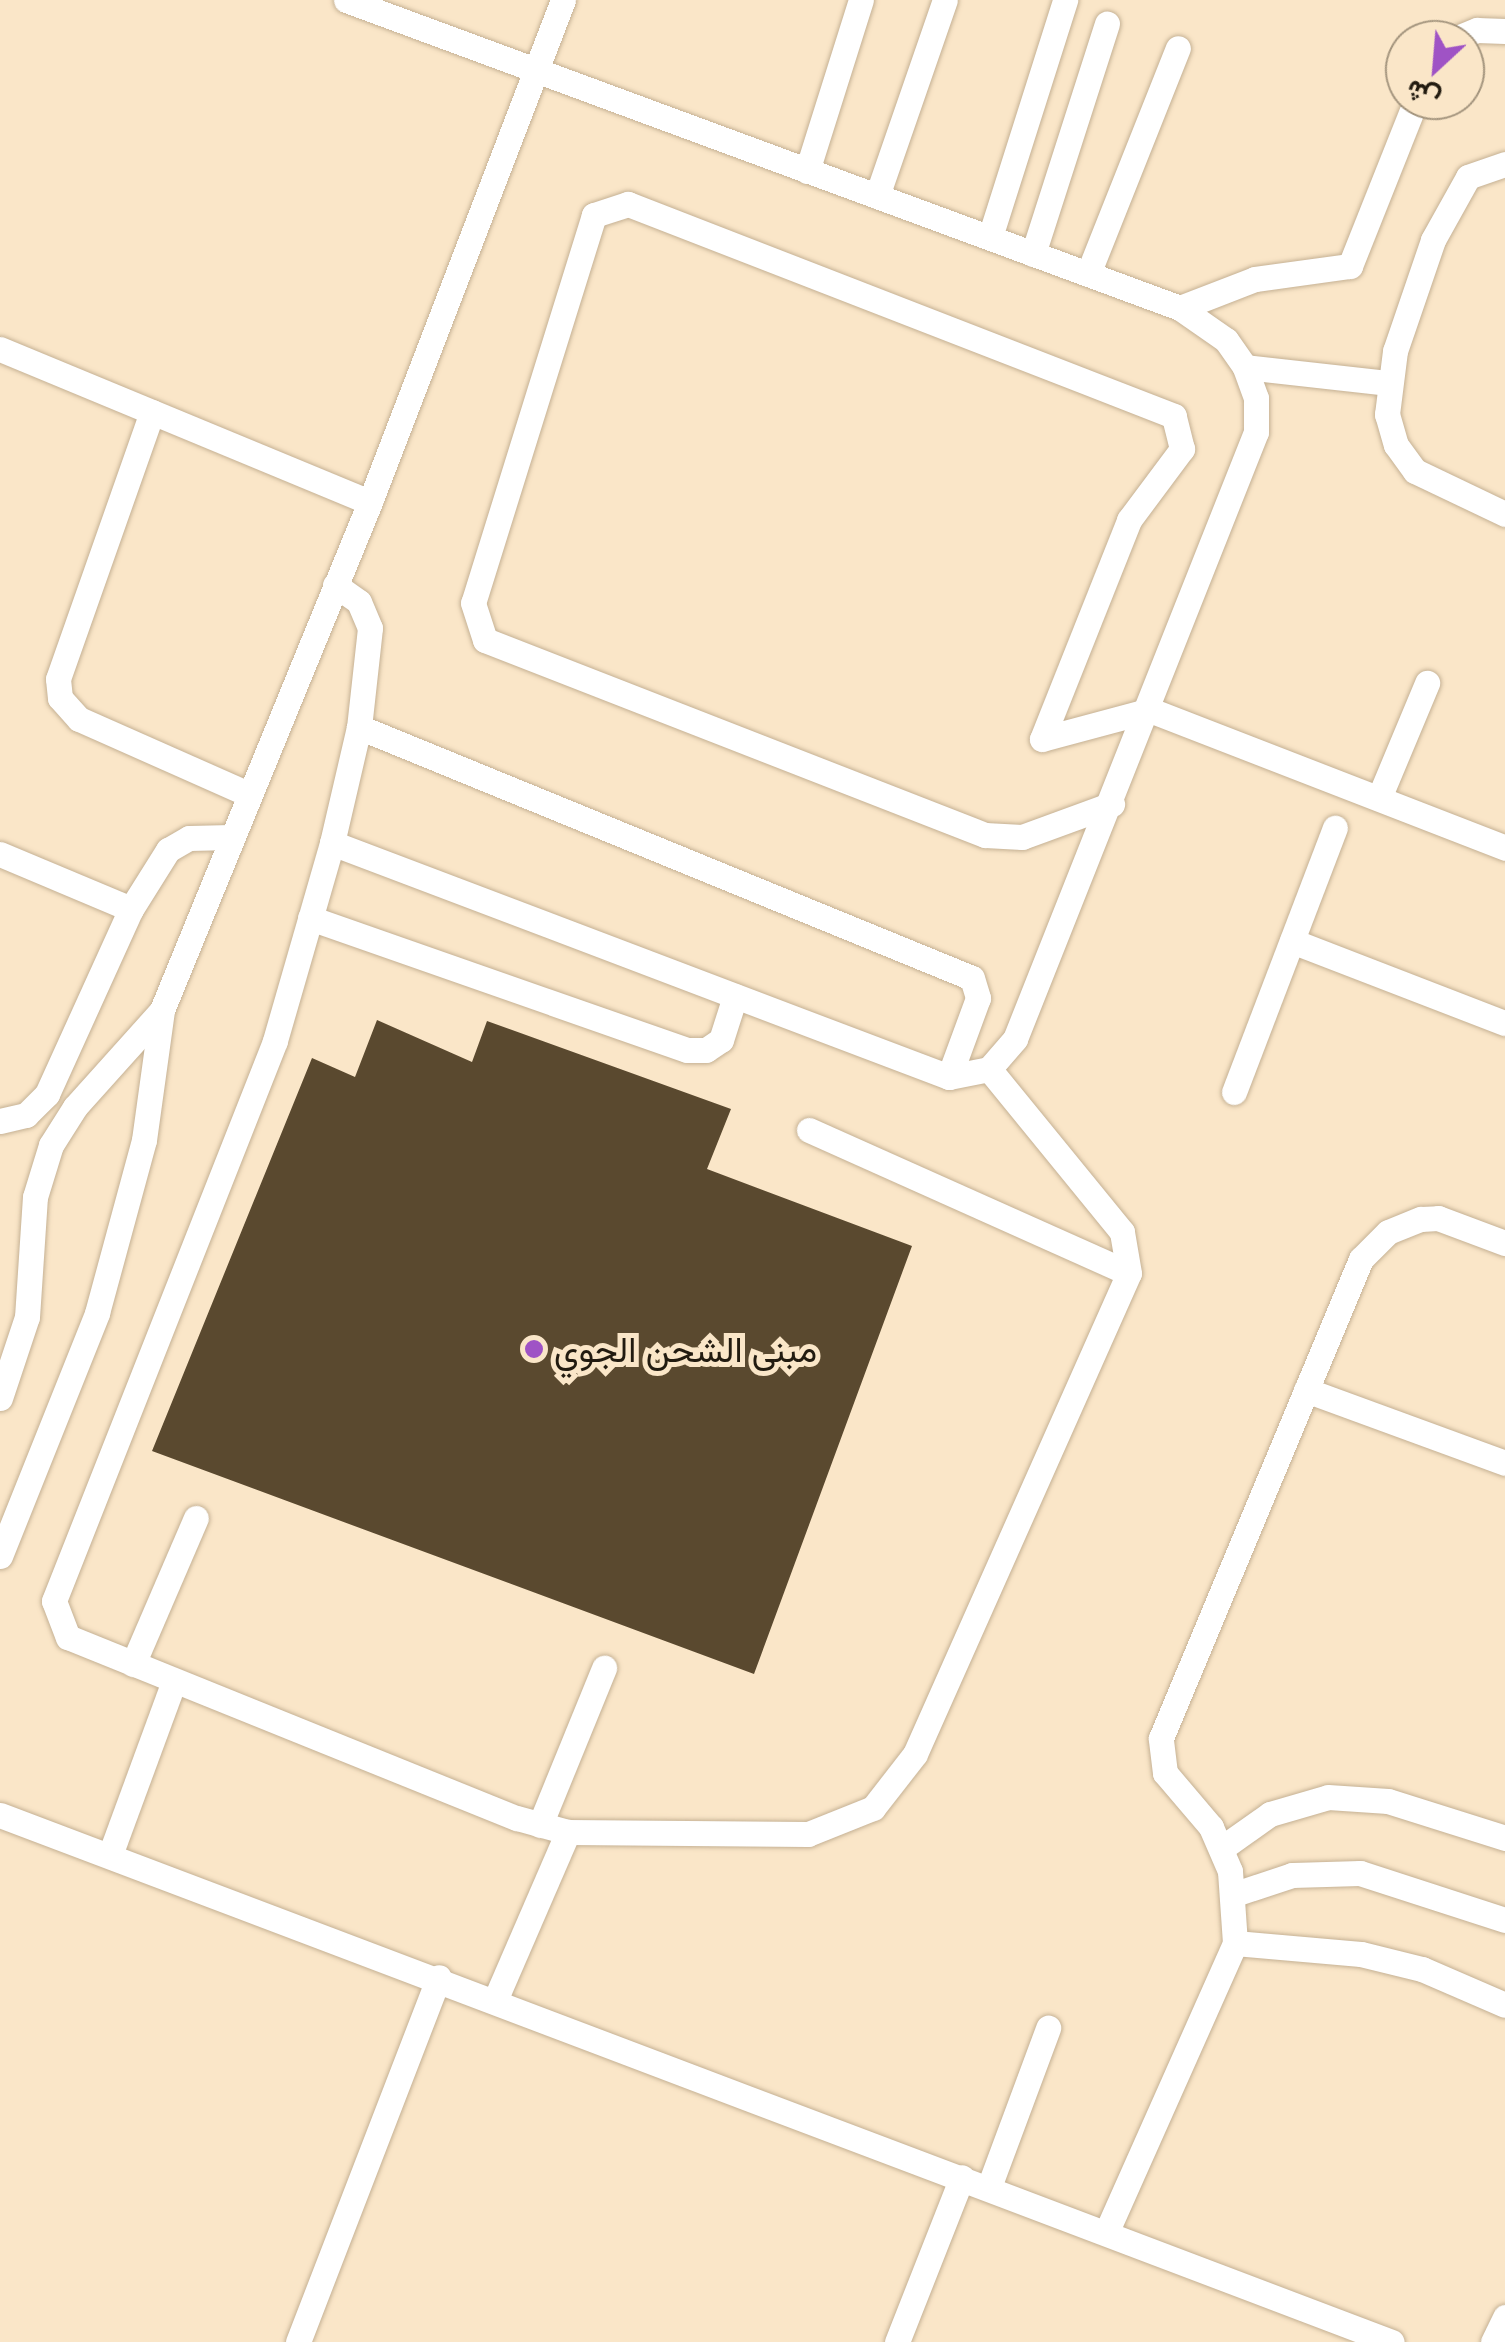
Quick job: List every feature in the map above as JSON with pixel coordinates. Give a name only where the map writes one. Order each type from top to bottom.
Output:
[{"type":"lane","points":[[332,843],[950,1077],[989,1069],[1015,1038],[1248,464],[1256,398],[1245,366],[1226,340],[1180,308],[346,0]]},
{"type":"lane","points":[[0,1556],[97,1314],[144,1140],[162,1010],[370,502],[563,0]]},
{"type":"lane","points":[[807,171],[861,0]]},
{"type":"lane","points":[[877,196],[944,0]]},
{"type":"lane","points":[[990,237],[1065,0]]},
{"type":"lane","points":[[1033,254],[1107,24]]},
{"type":"lane","points":[[1088,274],[1178,48]]},
{"type":"lane","points":[[1180,308],[1255,279],[1350,266],[1408,120]]},
{"type":"lane","points":[[1505,164],[1480,169],[1459,188],[1412,295],[1388,383],[1391,430],[1416,472],[1505,514]]},
{"type":"lane","points":[[1112,804],[1022,837],[984,835],[497,647],[477,630],[473,603],[586,225],[616,204],[1164,409],[1180,426],[1182,449],[1129,520],[1042,738],[1150,710],[1505,848]]},
{"type":"lane","points":[[0,349],[370,502]]},
{"type":"lane","points":[[1245,366],[1388,383]]},
{"type":"lane","points":[[152,412],[58,679],[60,698],[79,719],[248,794]]},
{"type":"lane","points":[[336,585],[359,602],[370,628],[359,726],[332,843],[274,1042],[54,1601],[68,1637],[540,1826],[568,1832],[808,1834],[853,1820],[890,1792],[915,1754],[1129,1273],[1122,1232],[989,1069]]},
{"type":"lane","points":[[1379,798],[1427,684]]},
{"type":"lane","points":[[359,726],[972,978],[978,998],[950,1077]]},
{"type":"lane","points":[[1234,1092],[1336,828]]},
{"type":"lane","points":[[0,1122],[26,1114],[47,1094],[131,908],[180,842],[231,837]]},
{"type":"lane","points":[[0,854],[131,908]]},
{"type":"lane","points":[[0,872],[44,872]]},
{"type":"lane","points":[[310,918],[687,1050],[706,1050],[721,1040],[735,996]]},
{"type":"lane","points":[[1292,941],[1505,1024]]},
{"type":"lane","points":[[0,1398],[27,1317],[35,1198],[46,1156],[76,1107],[162,1010]]},
{"type":"lane","points":[[809,1130],[1129,1273]]},
{"type":"lane","points":[[1106,2233],[1235,1943],[1235,1894],[1222,1848],[1164,1774],[1161,1738],[1361,1259],[1388,1232],[1438,1218],[1505,1243]]},
{"type":"lane","points":[[1306,1390],[1505,1463]]},
{"type":"lane","points":[[133,1664],[196,1518]]},
{"type":"lane","points":[[540,1826],[604,1668]]},
{"type":"lane","points":[[110,1855],[174,1681]]},
{"type":"lane","points":[[1222,1848],[1270,1814],[1328,1797],[1388,1800],[1505,1838]]},
{"type":"lane","points":[[0,1815],[496,1998],[1392,2342]]},
{"type":"lane","points":[[496,1998],[568,1832]]},
{"type":"lane","points":[[1235,1894],[1292,1875],[1360,1873],[1505,1920]]},
{"type":"lane","points":[[1235,1943],[1361,1954],[1422,1969],[1505,2005]]},
{"type":"lane","points":[[298,2342],[439,1977]]},
{"type":"lane","points":[[989,2187],[1048,2028]]},
{"type":"lane","points":[[897,2342],[962,2177]]},
{"type":"building","name":"مبنى الشحن الجوي","points":[[377,1020],[472,1062],[487,1021],[731,1109],[707,1169],[912,1246],[754,1674],[152,1451],[312,1058],[355,1077]]},
{"type":"place","name":"مبنى الشحن الجوي","points":[[534,1349]]}]
